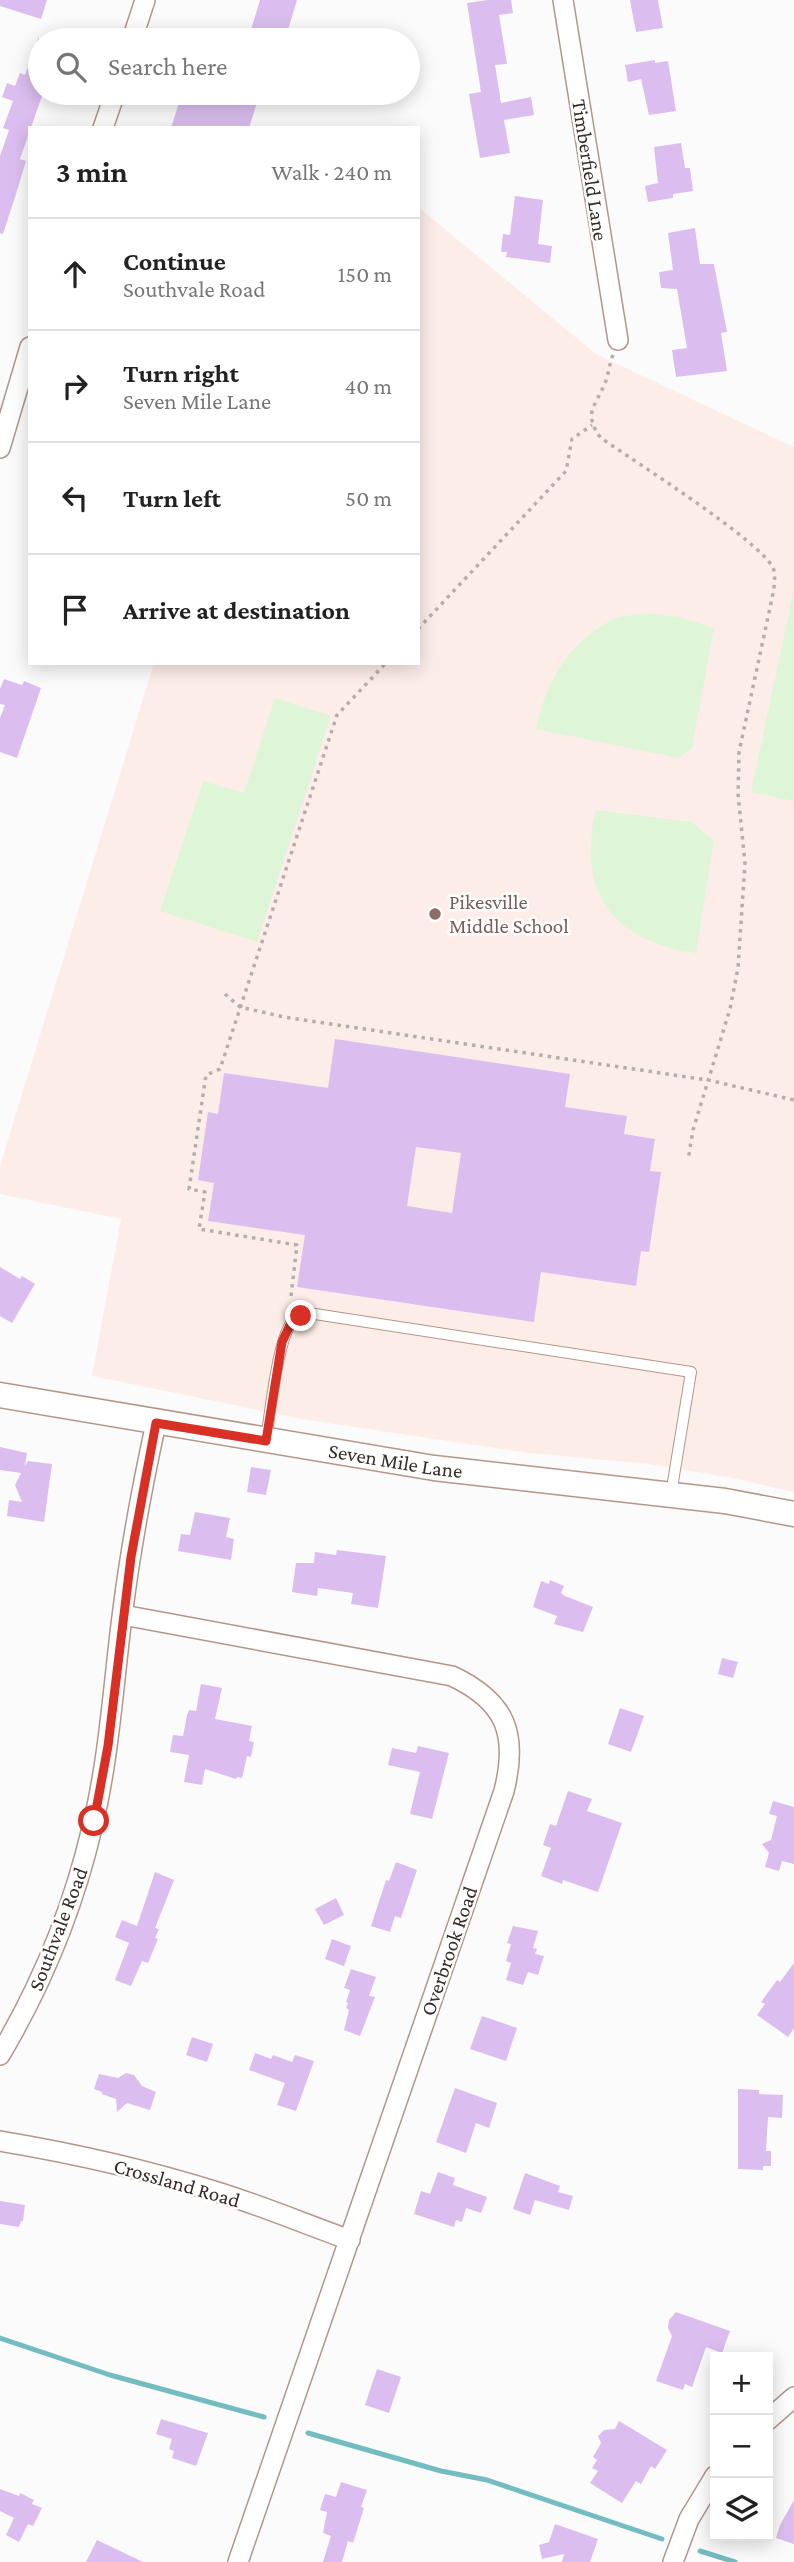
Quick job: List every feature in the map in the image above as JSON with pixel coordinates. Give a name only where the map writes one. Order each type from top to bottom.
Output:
[{"type":"street","points":[[136,28],[145,0]]},
{"type":"street","name":"Timberfield Lane","points":[[563,0],[618,340]]},
{"type":"street","points":[[104,126],[111,105]]},
{"type":"street","points":[[0,448],[28,354]]},
{"type":"street","name":"Seven Mile Lane","points":[[0,1395],[434,1468],[725,1500],[794,1514]]},
{"type":"street","name":"Southvale Road","points":[[0,2054],[53,1953],[93,1827],[108,1746],[122,1615],[156,1423]]},
{"type":"street","name":"Overbrook Road","points":[[122,1615],[452,1676],[485,1696],[507,1729],[511,1747],[510,1768],[504,1791],[238,2562]]},
{"type":"street","name":"Crossland Road","points":[[0,2141],[173,2178],[350,2240]]},
{"type":"street","points":[[773,2416],[794,2397]]},
{"type":"street","points":[[673,2562],[689,2519],[714,2478]]},
{"type":"lane","points":[[266,1441],[282,1342],[292,1321],[301,1316],[315,1314],[691,1372],[671,1494]]},
{"type":"path","points":[[618,340],[606,382],[593,404],[592,425],[601,438],[756,549],[772,566],[775,576],[739,752],[738,794],[745,863],[744,912],[738,968],[730,1009],[708,1080],[688,1160]]},
{"type":"path","points":[[420,627],[566,471],[572,439],[592,425]]},
{"type":"path","points":[[291,1296],[298,1245],[199,1229],[205,1192],[189,1189],[206,1075],[220,1069],[337,715],[384,665]]},
{"type":"path","points":[[225,994],[240,1007],[284,1017],[708,1080],[794,1100]]},
{"type":"shaded area","name":"Pikesville Middle School","points":[[420,209],[596,354],[794,447],[794,1492],[728,1477],[649,1464],[529,1453],[308,1420],[92,1376],[121,1219],[0,1194],[0,1166],[153,665],[420,665]]},
{"type":"green space","points":[[794,589],[794,801],[751,792]]},
{"type":"green space","points":[[645,613],[679,617],[714,628],[692,748],[679,758],[536,729],[553,680],[561,665],[583,639],[612,620]]},
{"type":"green space","points":[[275,698],[331,716],[257,942],[160,911],[203,781],[244,793]]},
{"type":"green space","points":[[596,810],[692,822],[714,841],[696,953],[667,947],[643,938],[623,925],[607,908],[597,888],[592,865],[591,839]]},
{"type":"building","points":[[0,0],[47,0],[41,19],[0,6]]},
{"type":"building","points":[[260,0],[297,0],[289,28],[252,28]]},
{"type":"building","points":[[511,0],[513,13],[499,15],[507,64],[495,65],[501,103],[531,97],[534,115],[504,120],[510,153],[480,158],[469,94],[481,92],[467,3]]},
{"type":"building","points":[[630,0],[658,0],[663,28],[636,32]]},
{"type":"building","points":[[655,60],[655,63],[668,61],[676,111],[649,115],[641,79],[628,82],[625,65]]},
{"type":"building","points":[[28,67],[28,105],[39,105],[32,126],[28,126],[28,136],[20,159],[26,161],[3,234],[0,233],[0,156],[9,130],[3,128],[13,101],[2,97],[7,83],[15,86],[20,73],[25,75]]},
{"type":"building","points":[[178,105],[256,105],[250,126],[172,126]]},
{"type":"building","points":[[681,143],[685,168],[690,168],[693,191],[648,202],[645,186],[658,183],[654,147]]},
{"type":"building","points":[[515,196],[543,200],[538,244],[552,246],[550,263],[506,257],[507,252],[501,252],[503,234],[510,235]]},
{"type":"building","points":[[695,228],[700,264],[714,264],[727,332],[721,333],[727,371],[676,377],[672,350],[687,348],[677,289],[661,288],[659,272],[673,270],[668,233]]},
{"type":"building","points":[[4,679],[22,685],[24,681],[41,688],[17,758],[0,752],[0,718],[5,705],[0,704],[0,689]]},
{"type":"building","points":[[335,1039],[570,1074],[565,1107],[627,1116],[624,1134],[655,1139],[650,1171],[661,1172],[649,1252],[641,1251],[636,1286],[541,1272],[534,1322],[297,1287],[305,1235],[208,1221],[214,1183],[198,1180],[208,1112],[218,1114],[224,1073],[328,1088]],"holes":[[[416,1147],[461,1153],[452,1213],[407,1206]]]},
{"type":"building","points":[[0,1267],[35,1284],[12,1323],[0,1316]]},
{"type":"building","points":[[0,1447],[27,1453],[25,1466],[28,1461],[52,1464],[44,1522],[7,1516],[9,1500],[22,1502],[15,1485],[21,1473],[0,1470]]},
{"type":"building","points":[[251,1467],[271,1470],[266,1495],[247,1492]]},
{"type":"building","points":[[195,1512],[230,1518],[226,1537],[234,1539],[231,1560],[178,1551],[181,1534],[190,1535]]},
{"type":"building","points":[[337,1550],[386,1556],[378,1608],[351,1604],[353,1593],[318,1588],[317,1596],[292,1592],[296,1563],[314,1563],[315,1552],[336,1555]]},
{"type":"building","points":[[550,1580],[564,1586],[561,1593],[565,1596],[593,1607],[583,1632],[554,1624],[557,1616],[533,1607],[541,1581],[549,1584]]},
{"type":"building","points":[[722,1658],[738,1662],[733,1678],[718,1674]]},
{"type":"building","points":[[201,1684],[222,1688],[215,1719],[252,1726],[249,1741],[254,1742],[251,1757],[247,1756],[242,1778],[236,1779],[205,1769],[202,1785],[184,1782],[189,1755],[170,1752],[173,1735],[183,1736],[189,1710],[196,1711]]},
{"type":"building","points":[[620,1708],[644,1716],[631,1752],[608,1744]]},
{"type":"building","points":[[418,1746],[449,1753],[432,1819],[410,1814],[420,1772],[388,1765],[392,1748],[416,1753]]},
{"type":"building","points":[[568,1791],[592,1799],[587,1811],[622,1823],[598,1892],[541,1876],[551,1848],[543,1845],[550,1824],[556,1826]]},
{"type":"building","points":[[773,1801],[794,1807],[794,1864],[782,1861],[779,1871],[765,1867],[769,1853],[762,1844],[771,1840],[777,1816],[769,1814]]},
{"type":"building","points":[[396,1862],[417,1870],[401,1918],[395,1916],[390,1932],[371,1926],[386,1880],[389,1881]]},
{"type":"building","points":[[155,1872],[174,1880],[155,1928],[159,1929],[155,1938],[158,1939],[148,1963],[142,1961],[131,1986],[115,1980],[129,1943],[115,1937],[122,1920],[137,1926]]},
{"type":"building","points":[[336,1898],[344,1915],[324,1925],[315,1909]]},
{"type":"building","points":[[513,1926],[538,1931],[533,1948],[537,1949],[535,1954],[544,1956],[538,1975],[528,1972],[523,1985],[506,1980],[511,1963],[506,1961],[511,1944],[507,1943]]},
{"type":"building","points":[[332,1939],[351,1946],[344,1966],[325,1959]]},
{"type":"building","points":[[794,1963],[794,2028],[788,2037],[757,2015],[765,2004],[761,2002]]},
{"type":"building","points":[[351,1969],[376,1977],[369,1996],[375,1997],[360,2036],[344,2030],[349,2010],[346,2008],[346,2002],[350,1990],[344,1988]]},
{"type":"building","points":[[482,2016],[517,2028],[506,2061],[470,2049]]},
{"type":"building","points":[[192,2037],[213,2044],[207,2062],[186,2055]]},
{"type":"building","points":[[255,2053],[271,2059],[273,2055],[292,2062],[295,2055],[314,2061],[296,2111],[277,2105],[285,2083],[249,2070]]},
{"type":"building","points":[[126,2073],[134,2075],[142,2086],[156,2092],[150,2110],[127,2103],[117,2112],[116,2099],[94,2089],[99,2074],[118,2078]]},
{"type":"building","points":[[455,2088],[497,2103],[489,2128],[476,2123],[466,2153],[436,2142]]},
{"type":"building","points":[[738,2089],[759,2090],[759,2094],[783,2095],[782,2118],[768,2117],[766,2151],[771,2151],[771,2166],[763,2166],[763,2170],[738,2169]]},
{"type":"building","points":[[438,2172],[455,2178],[453,2185],[487,2197],[481,2213],[466,2208],[462,2222],[456,2220],[454,2227],[414,2214],[421,2191],[430,2194]]},
{"type":"building","points":[[525,2173],[560,2186],[558,2192],[573,2196],[569,2210],[535,2200],[530,2215],[513,2209]]},
{"type":"building","points":[[0,2201],[25,2205],[23,2221],[19,2227],[0,2224]]},
{"type":"building","points":[[676,2312],[730,2331],[722,2352],[706,2347],[692,2387],[685,2384],[683,2390],[656,2381],[672,2336],[668,2328],[669,2320]]},
{"type":"building","points":[[377,2369],[401,2377],[389,2413],[365,2405]]},
{"type":"building","points":[[161,2419],[208,2433],[196,2466],[172,2458],[174,2451],[169,2449],[172,2439],[156,2434]]},
{"type":"building","points":[[619,2421],[667,2450],[655,2469],[651,2466],[641,2484],[636,2481],[622,2503],[590,2483],[598,2471],[592,2468],[597,2460],[593,2457],[601,2443],[598,2436],[604,2430],[615,2429]]},
{"type":"building","points":[[341,2482],[367,2490],[361,2507],[364,2508],[353,2543],[348,2541],[342,2562],[323,2562],[331,2536],[323,2533],[327,2512],[320,2510],[325,2494],[336,2497]]},
{"type":"building","points":[[0,2489],[19,2496],[20,2493],[34,2500],[32,2504],[42,2508],[33,2526],[28,2524],[19,2542],[6,2535],[14,2518],[0,2511]]},
{"type":"building","points":[[794,2500],[794,2544],[776,2538]]},
{"type":"building","points":[[555,2524],[598,2539],[590,2562],[562,2562],[564,2554],[542,2559],[539,2545],[549,2542]]},
{"type":"building","points":[[97,2540],[143,2562],[86,2562]]},
{"type":"waterway","points":[[0,2338],[110,2375],[264,2417]]},
{"type":"waterway","points":[[308,2433],[441,2471],[487,2480],[662,2539]]},
{"type":"waterway","points":[[700,2551],[735,2562]]},
{"type":"place","name":"Pikesville Middle School","points":[[435,914]]},
{"type":"route","points":[[94,1821],[108,1746],[131,1557],[156,1423],[266,1441],[282,1342],[292,1321],[301,1316]]}]
